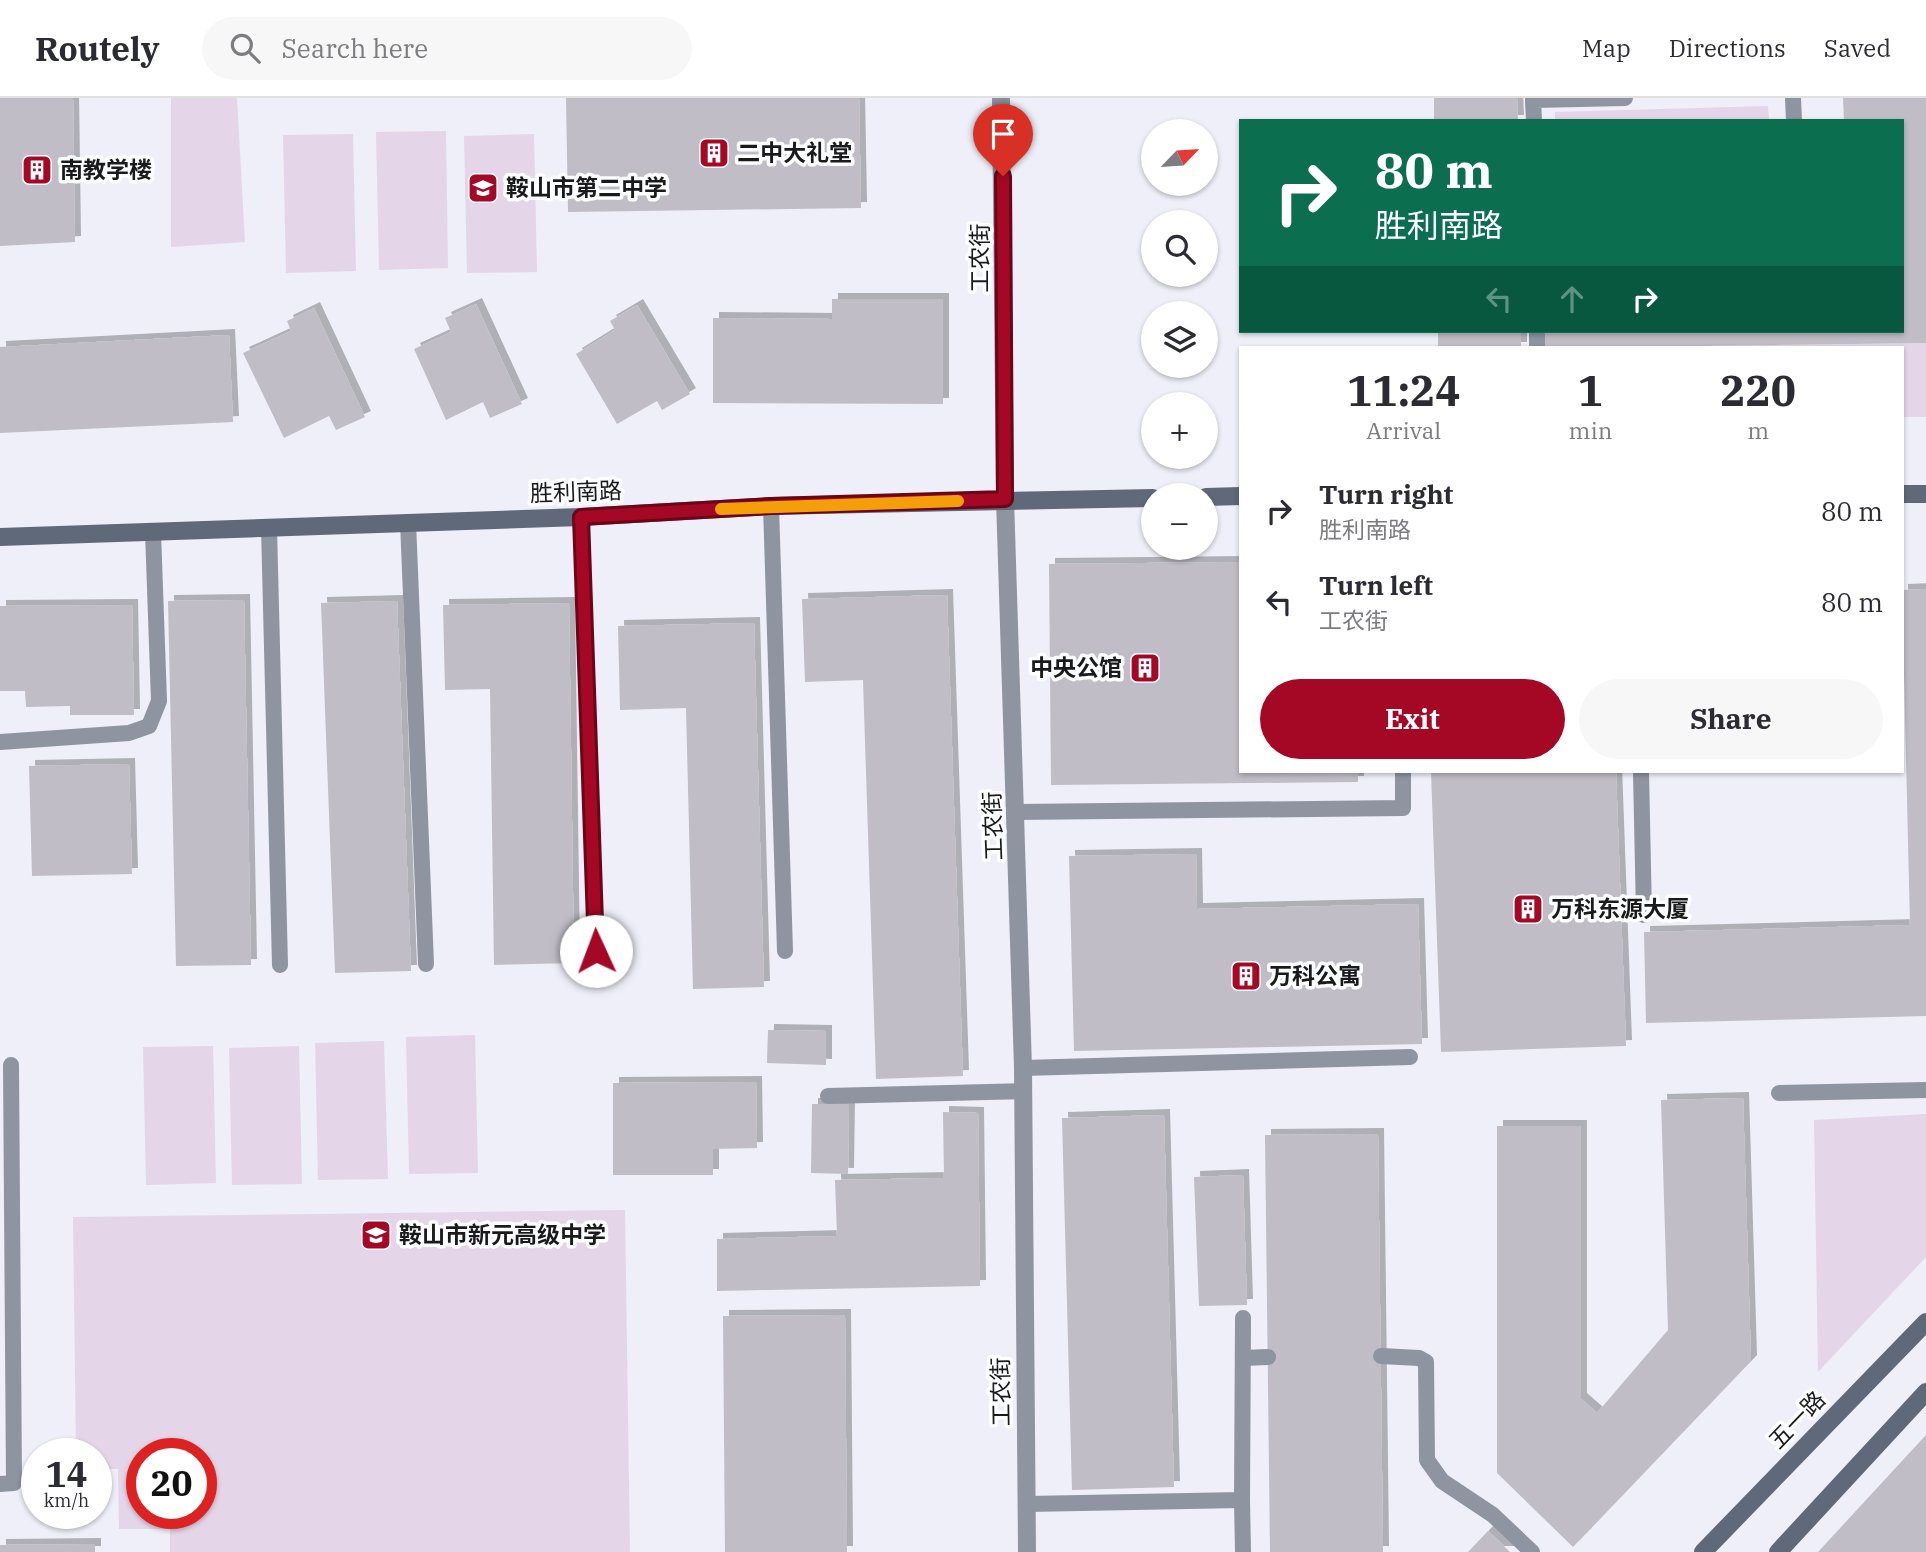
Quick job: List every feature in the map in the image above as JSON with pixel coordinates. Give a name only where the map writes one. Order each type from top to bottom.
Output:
[{"type":"main road","points":[[1904,494],[1926,494]]},
{"type":"main road","points":[[1218,497],[1239,496]]},
{"type":"main road","name":"胜利南路","points":[[0,537],[581,517],[771,506],[1141,498]]},
{"type":"main road","name":"五一路","points":[[1703,1552],[1926,1322]]},
{"type":"main road","points":[[1778,1552],[1926,1392]]},
{"type":"street","name":"工农街","points":[[1001,98],[1005,499],[1023,1068],[1027,1552]]},
{"type":"lane","points":[[1534,119],[1533,100],[1625,98]]},
{"type":"lane","points":[[1793,98],[1794,119]]},
{"type":"lane","points":[[771,506],[785,951]]},
{"type":"lane","points":[[581,517],[596,951]]},
{"type":"lane","points":[[408,522],[426,964]]},
{"type":"lane","points":[[269,528],[280,965]]},
{"type":"lane","points":[[0,742],[129,733],[149,726],[159,701],[153,532]]},
{"type":"lane","points":[[1017,812],[1403,808],[1403,773]]},
{"type":"lane","points":[[1641,773],[1644,915]]},
{"type":"lane","points":[[1023,1068],[1410,1057]]},
{"type":"lane","points":[[0,1484],[14,1483],[10,1065]]},
{"type":"lane","points":[[1779,1093],[1926,1090]]},
{"type":"lane","points":[[828,1096],[1023,1091]]},
{"type":"lane","points":[[1243,1318],[1243,1552]]},
{"type":"lane","points":[[1381,1356],[1419,1358],[1426,1362],[1427,1460],[1442,1481],[1493,1515],[1532,1552]]},
{"type":"lane","points":[[1243,1358],[1268,1357]]},
{"type":"lane","points":[[1027,1504],[1242,1500]]},
{"type":"shaded area","points":[[171,98],[237,98],[245,242],[171,247]]},
{"type":"shaded area","points":[[1768,106],[1769,119],[1555,119],[1555,112]]},
{"type":"shaded area","points":[[446,131],[448,268],[379,270],[376,132]]},
{"type":"shaded area","points":[[353,134],[356,271],[286,273],[283,135]]},
{"type":"shaded area","points":[[534,134],[537,272],[467,273],[464,136]]},
{"type":"shaded area","points":[[1926,343],[1926,417],[1904,417],[1904,346],[1718,346]]},
{"type":"shaded area","points":[[475,1035],[478,1173],[409,1174],[406,1037]]},
{"type":"shaded area","points":[[384,1041],[388,1179],[318,1180],[315,1043]]},
{"type":"shaded area","points":[[213,1046],[216,1183],[146,1185],[143,1047]]},
{"type":"shaded area","points":[[299,1046],[302,1184],[232,1185],[229,1048]]},
{"type":"shaded area","points":[[1926,1114],[1926,1257],[1818,1372],[1814,1120]]},
{"type":"shaded area","points":[[625,1210],[630,1552],[170,1552],[170,1529],[217,1529],[217,1438],[126,1438],[126,1529],[119,1529],[118,1469],[112,1469],[112,1438],[76,1438],[73,1217]]},
{"type":"building","name":"南教学楼","points":[[0,98],[73,98],[75,242],[0,246]]},
{"type":"building","name":"二中大礼堂","points":[[566,98],[859,98],[861,208],[568,212]]},
{"type":"building","points":[[1434,98],[1517,98],[1518,119],[1434,119]]},
{"type":"building","points":[[1843,98],[1926,98],[1926,343],[1545,346],[1544,333],[1904,333],[1904,119],[1844,119]]},
{"type":"building","points":[[832,299],[943,299],[943,404],[713,403],[713,318],[832,319]]},
{"type":"building","points":[[476,304],[522,404],[490,418],[483,402],[446,420],[414,349],[451,332],[445,318]]},
{"type":"building","points":[[637,305],[690,394],[662,410],[657,401],[617,424],[576,354],[615,330],[610,321]]},
{"type":"building","points":[[314,308],[365,417],[336,430],[329,416],[284,438],[243,353],[291,331],[287,321]]},
{"type":"building","points":[[1438,333],[1521,333],[1521,346],[1438,346]]},
{"type":"building","points":[[229,335],[233,422],[0,433],[0,347]]},
{"type":"building","name":"中央公馆","points":[[1239,562],[1239,773],[1358,773],[1358,782],[1051,785],[1049,564]]},
{"type":"building","points":[[1926,589],[1926,1016],[1646,1023],[1644,932],[1910,925],[1904,590]]},
{"type":"building","points":[[947,595],[963,1076],[876,1079],[863,680],[805,682],[802,599]]},
{"type":"building","points":[[244,600],[251,965],[176,966],[168,601]]},
{"type":"building","points":[[397,601],[411,971],[335,973],[321,603]]},
{"type":"building","points":[[569,603],[574,963],[494,965],[490,689],[445,690],[443,605]]},
{"type":"building","points":[[132,605],[134,715],[70,715],[70,706],[26,707],[25,691],[0,691],[0,606]]},
{"type":"building","points":[[754,623],[764,987],[693,989],[686,708],[620,710],[618,626]]},
{"type":"building","points":[[129,764],[132,874],[32,876],[29,766]]},
{"type":"building","name":"万科东源大厦","points":[[1431,773],[1616,773],[1626,1046],[1441,1052]]},
{"type":"building","name":"万科公寓","points":[[1196,854],[1197,909],[1418,904],[1422,1044],[1074,1051],[1069,856]]},
{"type":"building","points":[[768,1030],[826,1031],[826,1065],[767,1063]]},
{"type":"building","points":[[756,1082],[757,1148],[713,1149],[713,1175],[613,1175],[613,1083]]},
{"type":"building","points":[[1743,1098],[1751,1361],[1573,1547],[1497,1473],[1497,1126],[1581,1126],[1581,1399],[1597,1413],[1668,1330],[1661,1100]]},
{"type":"building","points":[[812,1104],[849,1104],[848,1174],[811,1173]]},
{"type":"building","points":[[943,1112],[978,1113],[980,1286],[717,1291],[717,1239],[837,1236],[835,1180],[944,1178]]},
{"type":"building","points":[[1164,1115],[1174,1487],[1072,1490],[1062,1118]]},
{"type":"building","points":[[1378,1134],[1383,1552],[1270,1552],[1265,1135]]},
{"type":"building","points":[[1243,1175],[1247,1305],[1199,1306],[1194,1177]]},
{"type":"building","points":[[845,1315],[847,1552],[725,1552],[723,1316]]},
{"type":"building","points":[[1926,1435],[1926,1552],[1818,1552]]},
{"type":"building","points":[[1488,1531],[1510,1552],[1468,1552]]},
{"type":"building","points":[[95,1544],[95,1552],[0,1552],[0,1545]]},
{"type":"slow traffic","points":[[721,509],[958,501]]},
{"type":"place","name":"二中大礼堂","points":[[714,153]]},
{"type":"place","name":"南教学楼","points":[[37,170]]},
{"type":"place","name":"鞍山市第二中学","points":[[483,188]]},
{"type":"place","name":"中央公馆","points":[[1145,668]]},
{"type":"place","name":"万科东源大厦","points":[[1528,909]]},
{"type":"place","name":"万科公寓","points":[[1246,976]]},
{"type":"place","name":"鞍山市新元高级中学","points":[[376,1235]]},
{"type":"route","points":[[596,951],[581,517],[771,506],[1005,499],[1003,176]]}]
